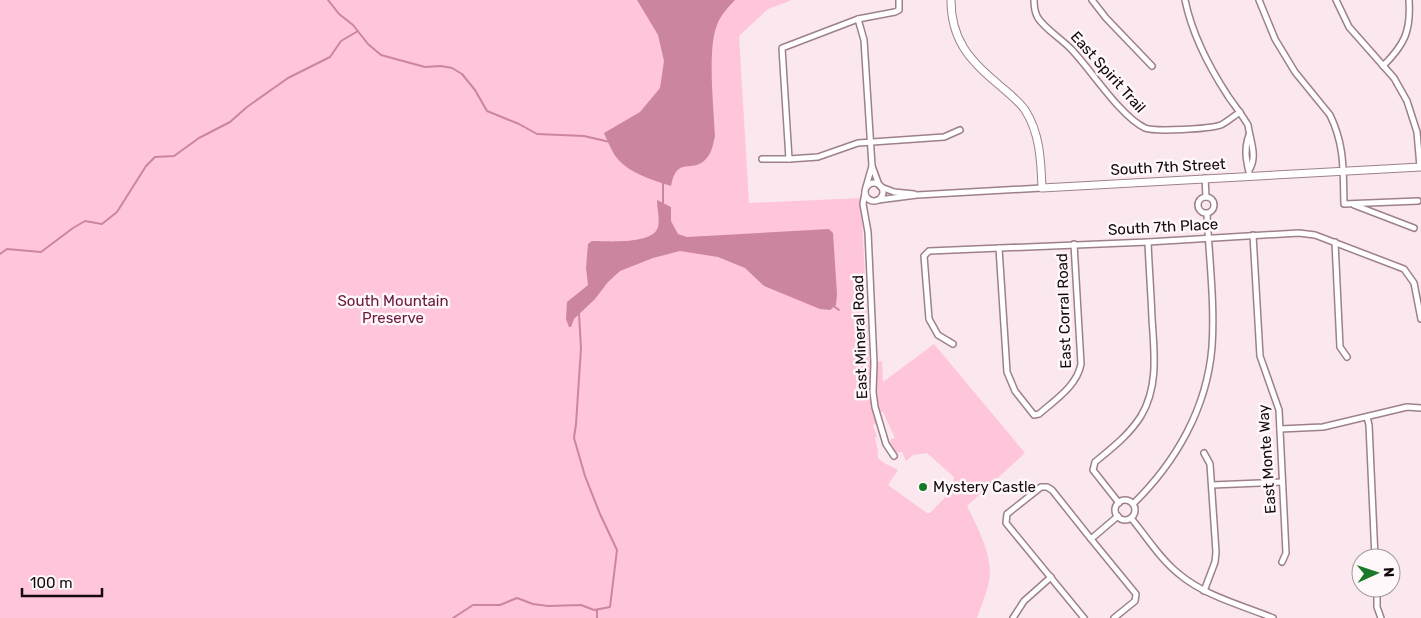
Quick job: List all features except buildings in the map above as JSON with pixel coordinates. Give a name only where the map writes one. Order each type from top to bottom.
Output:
[{"type":"street","points":[[789,159],[782,48],[858,20],[895,12],[899,10],[899,0]]},
{"type":"street","points":[[952,0],[956,30],[966,53],[978,67],[1017,101],[1036,132],[1040,148],[1042,188]]},
{"type":"street","name":"East Spirit Trail","points":[[1034,0],[1038,18],[1074,52],[1121,108],[1134,121],[1146,128],[1161,130],[1212,127],[1221,125],[1240,112]]},
{"type":"street","points":[[1092,0],[1106,18],[1152,66]]},
{"type":"street","points":[[1185,0],[1192,27],[1208,61],[1223,88],[1248,125],[1253,156],[1253,165],[1249,173]]},
{"type":"street","points":[[1259,0],[1275,38],[1295,72],[1330,115],[1334,123],[1340,138],[1344,204],[1418,201]]},
{"type":"street","points":[[1336,0],[1349,27],[1401,90],[1413,117],[1417,132],[1420,167]]},
{"type":"street","points":[[1383,66],[1406,39],[1410,24],[1409,0]]},
{"type":"street","name":"East Mineral Road","points":[[858,20],[864,40],[872,166],[880,187]]},
{"type":"street","points":[[762,158],[818,157],[858,143],[944,137],[960,130]]},
{"type":"street","name":"East Mineral Road","points":[[872,166],[863,199],[868,232],[874,363],[873,392],[875,408],[886,444],[894,456]]},
{"type":"street","name":"South 7th Street","points":[[875,200],[917,194],[1205,178],[1249,173],[1420,167]]},
{"type":"street","points":[[1205,178],[1206,197]]},
{"type":"street","name":"South 7th Street","points":[[866,190],[873,183],[894,192],[917,194]]},
{"type":"street","points":[[865,214],[882,194],[880,187]]},
{"type":"street","points":[[866,190],[867,198],[875,200]]},
{"type":"street","points":[[1206,197],[1212,199],[1214,205],[1213,210],[1207,214],[1201,212],[1198,206],[1199,200],[1206,197]]},
{"type":"street","points":[[1352,204],[1414,228]]},
{"type":"street","points":[[1133,504],[1148,490],[1176,452],[1204,393],[1212,348],[1207,214]]},
{"type":"street","name":"South 7th Place","points":[[953,344],[938,335],[929,319],[924,256],[926,252],[1148,242],[1299,232],[1315,234],[1404,269],[1410,274],[1414,283],[1421,319]]},
{"type":"street","name":"East Monte Way","points":[[1253,235],[1260,356],[1277,400],[1280,429],[1286,552],[1282,562]]},
{"type":"street","points":[[1119,502],[1093,470],[1093,466],[1095,462],[1130,431],[1142,414],[1150,395],[1155,367],[1148,242]]},
{"type":"street","points":[[1335,242],[1340,347],[1347,357]]},
{"type":"street","name":"East Corral Road","points":[[999,248],[1007,372],[1015,390],[1034,415],[1039,414],[1071,385],[1079,375],[1081,364],[1074,244]]},
{"type":"street","points":[[1280,429],[1324,427],[1407,407],[1421,408]]},
{"type":"street","points":[[1367,417],[1369,425],[1375,548]]},
{"type":"street","points":[[1204,453],[1210,464],[1215,562],[1204,591]]},
{"type":"street","points":[[1212,485],[1282,482]]},
{"type":"street","points":[[1084,618],[1006,523],[1007,514],[1041,487],[1047,487],[1052,490],[1136,594],[1136,601],[1114,618]]},
{"type":"street","points":[[1119,502],[1128,501],[1133,504]]},
{"type":"street","points":[[1119,502],[1115,511],[1118,516],[1126,520],[1131,518],[1134,512],[1133,504]]},
{"type":"street","points":[[1091,539],[1118,516]]},
{"type":"street","points":[[1131,518],[1178,573],[1204,591],[1273,618]]},
{"type":"street","points":[[1013,618],[1034,590],[1051,577]]},
{"type":"street","points":[[1378,598],[1381,618]]},
{"type":"green space","name":"South Mountain Preserve","points":[[0,0],[792,0],[768,9],[739,36],[749,203],[861,198],[869,361],[871,361],[872,400],[877,423],[873,425],[877,437],[875,438],[878,458],[898,470],[888,485],[927,513],[930,513],[952,490],[954,477],[927,453],[913,455],[906,461],[902,452],[896,453],[890,443],[891,439],[895,438],[883,412],[880,412],[878,399],[878,362],[882,361],[883,382],[934,344],[1025,453],[967,506],[984,542],[990,572],[988,586],[977,618],[0,618]]},
{"type":"shaded area","points":[[637,0],[735,0],[720,18],[714,35],[712,63],[715,136],[712,148],[708,157],[701,163],[686,166],[677,171],[671,186],[625,166],[614,154],[604,133],[640,112],[660,88],[664,61],[658,35]]},
{"type":"shaded area","points":[[657,200],[671,207],[671,221],[678,234],[687,237],[829,229],[833,233],[836,305],[830,310],[820,309],[764,286],[745,268],[718,257],[680,251],[653,258],[620,271],[574,319],[571,327],[569,327],[566,319],[567,302],[588,285],[586,268],[588,244],[592,241],[629,241],[648,237],[654,233],[659,224]]},
{"type":"waterway","points":[[328,0],[339,14],[353,25],[368,44],[381,55],[425,67],[441,66],[452,68],[462,74],[475,90],[487,111],[519,124],[537,134],[584,136],[610,142]]},
{"type":"waterway","points":[[0,254],[7,249],[41,252],[85,221],[102,224],[117,212],[146,166],[155,157],[174,156],[199,138],[230,122],[247,107],[288,78],[330,57],[341,41],[358,31]]},
{"type":"waterway","points":[[663,181],[663,204]]},
{"type":"waterway","points":[[832,305],[839,310]]},
{"type":"waterway","points":[[453,618],[473,605],[500,605],[517,598],[533,604],[548,606],[581,605],[594,610],[610,607],[617,550],[585,476],[574,438],[581,348],[579,314]]},
{"type":"waterway","points":[[597,610],[597,618]]},
{"type":"place","name":"Mystery Castle","points":[[923,487]]}]
